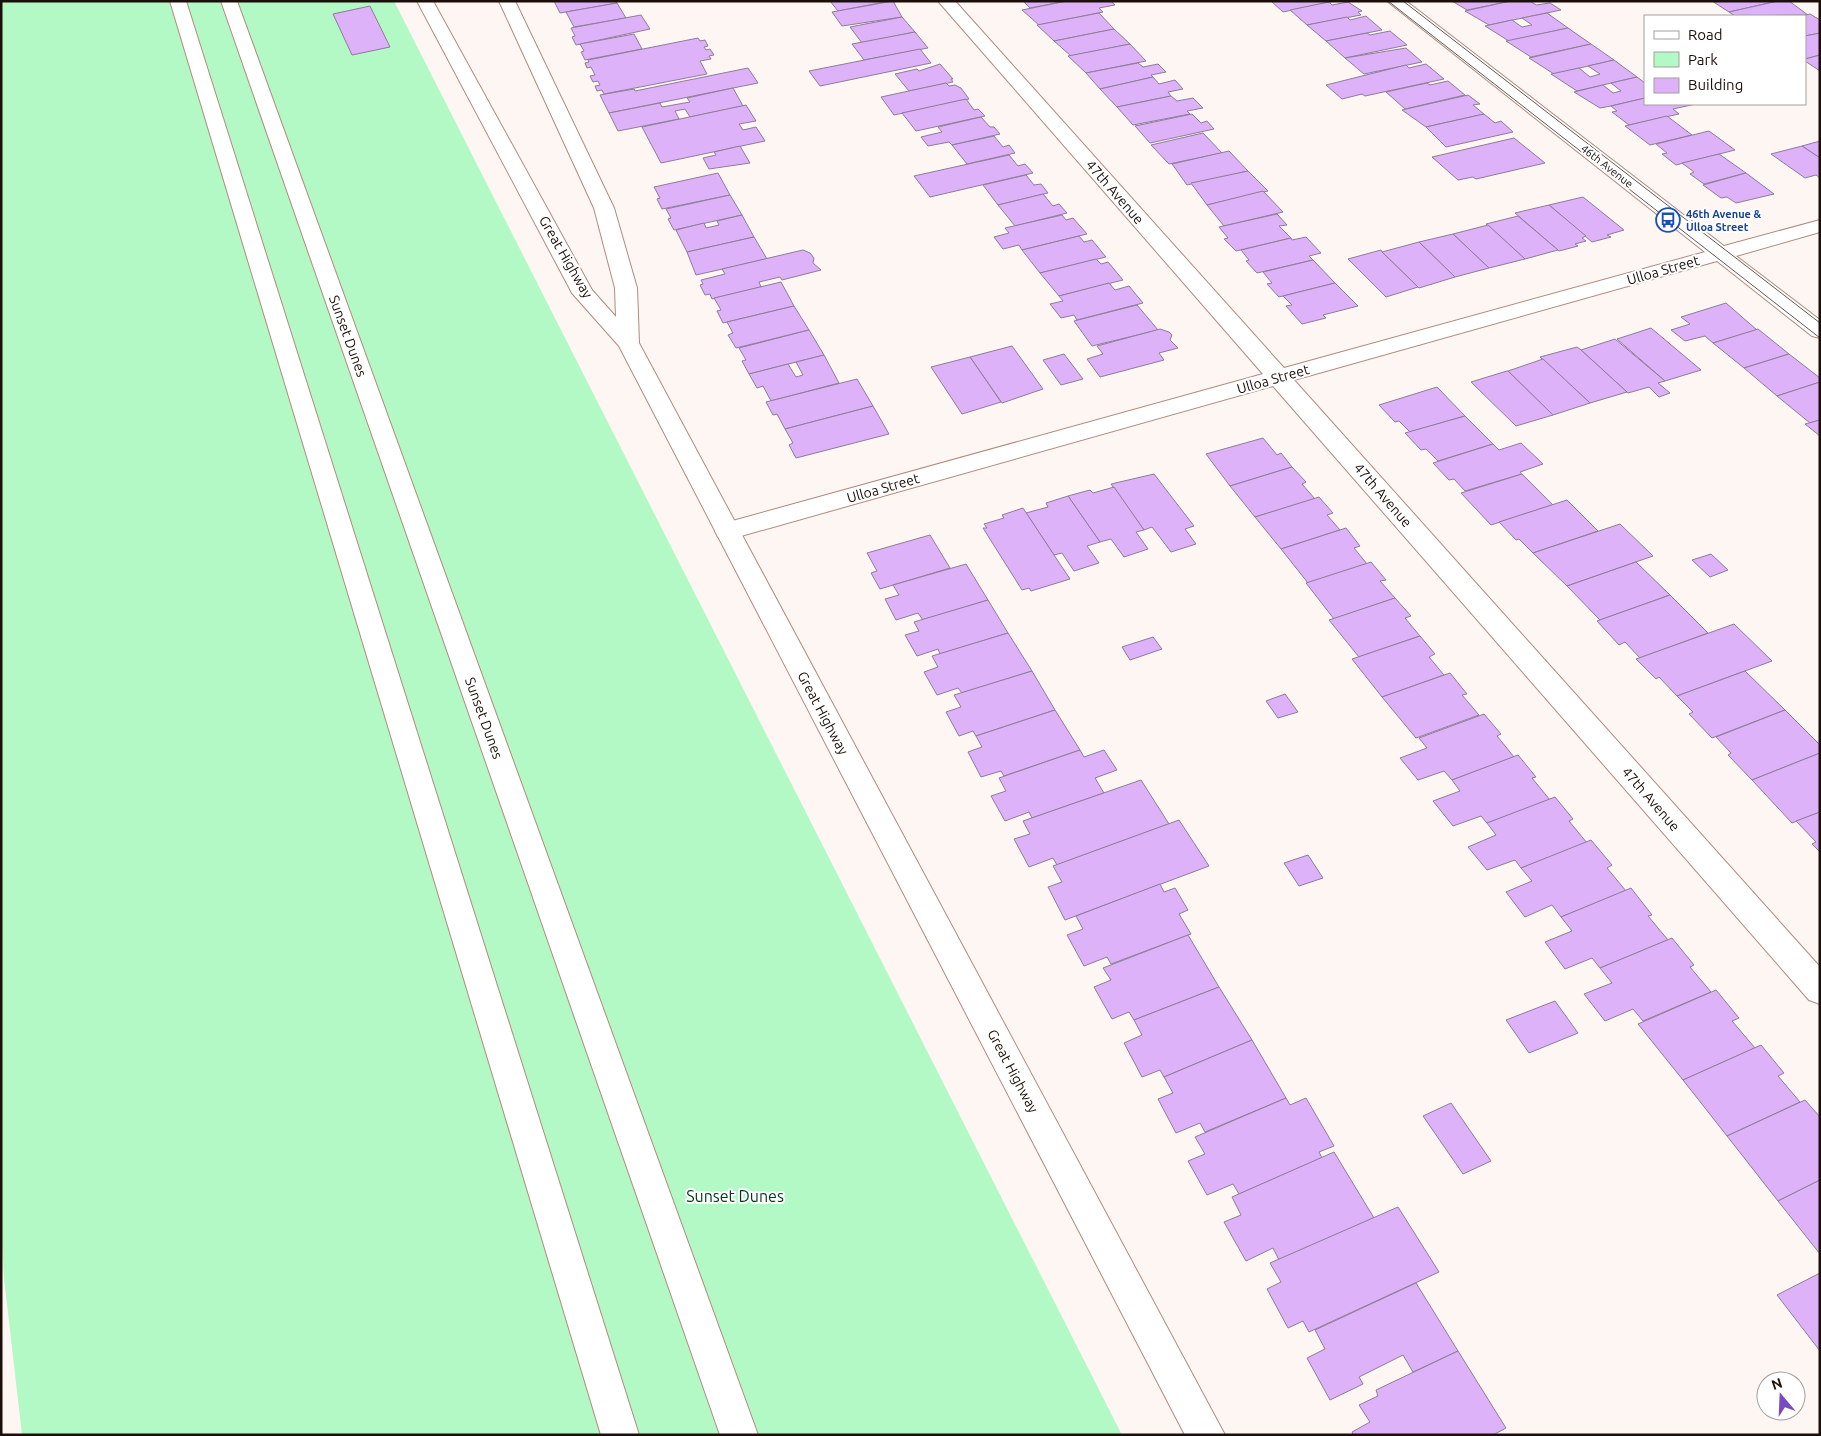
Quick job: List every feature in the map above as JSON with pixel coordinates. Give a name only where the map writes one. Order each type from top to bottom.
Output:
[{"type":"street","points":[[178,1],[620,1435]]},
{"type":"street","name":"Sunset Dunes","points":[[229,1],[739,1435]]},
{"type":"street","name":"Great Highway","points":[[425,1],[583,293],[628,342],[1206,1435]]},
{"type":"street","points":[[506,1],[604,208],[626,288],[628,342]]},
{"type":"street","name":"47th Avenue","points":[[946,1],[1820,990]]},
{"type":"street","name":"46th Avenue","points":[[1395,1],[1820,331]]},
{"type":"street","name":"Ulloa Street","points":[[727,532],[1820,226]]},
{"type":"green space","points":[[1,1],[394,1],[1122,1435],[22,1435],[4,1278],[1,1227]]},
{"type":"building","points":[[554,1],[616,1],[617,3],[560,13]]},
{"type":"building","points":[[830,1],[890,1],[838,11]]},
{"type":"building","points":[[893,1],[902,17],[842,26],[832,12]]},
{"type":"building","points":[[1023,1],[1067,1],[1030,8]]},
{"type":"building","points":[[1067,1],[1111,1],[1115,5],[1099,8],[1103,12],[1039,25],[1022,10]]},
{"type":"building","points":[[1271,1],[1335,1],[1283,12]]},
{"type":"building","points":[[1452,1],[1511,1],[1467,10]]},
{"type":"building","points":[[1511,1],[1530,1],[1536,5],[1550,3],[1561,10],[1489,25],[1465,11]]},
{"type":"building","points":[[1712,1],[1778,1],[1729,12]]},
{"type":"building","points":[[1778,1],[1789,1],[1808,15],[1734,15],[1729,12]]},
{"type":"building","points":[[1329,2],[1332,5],[1348,2],[1362,11],[1358,12],[1361,15],[1307,25],[1290,10]]},
{"type":"building","points":[[617,3],[626,18],[574,27],[566,12]]},
{"type":"building","points":[[370,6],[390,47],[352,55],[333,14]]},
{"type":"building","points":[[1099,13],[1114,29],[1054,41],[1037,25]]},
{"type":"building","points":[[1547,13],[1568,28],[1509,41],[1485,26],[1512,20],[1522,27],[1532,25],[1522,18]]},
{"type":"building","points":[[1810,14],[1820,20],[1820,33],[1806,36],[1806,15]]},
{"type":"building","points":[[641,15],[650,29],[576,45],[572,37],[575,36],[571,28]]},
{"type":"building","points":[[1366,16],[1382,30],[1326,41],[1307,25],[1347,17],[1350,20]]},
{"type":"building","points":[[902,17],[915,32],[862,43],[850,27]]},
{"type":"building","points":[[1568,28],[1591,44],[1531,57],[1506,41]]},
{"type":"building","points":[[1114,29],[1130,44],[1071,56],[1054,41]]},
{"type":"building","points":[[1390,31],[1407,45],[1345,58],[1326,41],[1367,33],[1370,35]]},
{"type":"building","points":[[915,32],[928,48],[864,60],[852,44]]},
{"type":"building","points":[[1820,33],[1820,55],[1806,59],[1806,36]]},
{"type":"building","points":[[634,34],[642,49],[585,60],[581,52],[584,51],[580,44]]},
{"type":"building","points":[[698,38],[700,41],[705,40],[708,46],[704,47],[706,50],[710,49],[714,55],[709,56],[711,59],[700,61],[707,74],[604,94],[602,90],[597,91],[595,86],[600,85],[598,81],[593,82],[590,76],[595,75],[591,67],[587,68],[585,63],[589,62],[588,60]]},
{"type":"building","points":[[1130,44],[1146,61],[1086,73],[1068,56]]},
{"type":"building","points":[[1591,44],[1614,60],[1554,74],[1529,58]]},
{"type":"building","points":[[1406,48],[1422,62],[1364,74],[1345,58]]},
{"type":"building","points":[[920,49],[931,63],[820,86],[809,71]]},
{"type":"building","points":[[1820,55],[1820,71],[1806,62],[1806,59]]},
{"type":"building","points":[[1614,60],[1637,77],[1577,91],[1551,74],[1579,68],[1590,77],[1600,74],[1588,66]]},
{"type":"building","points":[[1138,63],[1143,67],[1158,64],[1166,72],[1151,75],[1153,77],[1100,89],[1086,73]]},
{"type":"building","points":[[940,64],[953,79],[951,79],[953,82],[909,91],[895,74],[917,69],[919,71]]},
{"type":"building","points":[[1426,64],[1444,79],[1342,99],[1326,85],[1406,65],[1409,68]]},
{"type":"building","points":[[748,68],[758,83],[609,113],[600,95],[634,89],[635,91]]},
{"type":"building","points":[[1153,77],[1159,84],[1175,80],[1183,89],[1168,92],[1171,96],[1117,107],[1100,89]]},
{"type":"building","points":[[1637,77],[1644,82],[1644,98],[1600,108],[1574,92],[1603,85],[1613,93],[1621,91],[1611,83]]},
{"type":"building","points":[[1448,81],[1465,95],[1405,109],[1386,92],[1427,83],[1430,85]]},
{"type":"building","points":[[946,83],[949,86],[955,85],[961,88],[969,99],[894,115],[881,97]]},
{"type":"building","points":[[733,88],[743,106],[690,117],[685,109],[675,111],[679,119],[618,131],[609,113],[660,103],[662,107],[690,102],[687,98]]},
{"type":"building","points":[[1468,95],[1480,104],[1473,105],[1484,114],[1426,127],[1402,110]]},
{"type":"building","points":[[1171,96],[1177,101],[1193,98],[1203,108],[1187,111],[1190,114],[1133,125],[1117,107]]},
{"type":"building","points":[[1644,98],[1644,105],[1691,105],[1673,109],[1679,114],[1629,125],[1612,112],[1617,111],[1611,106]]},
{"type":"building","points":[[966,99],[974,110],[978,109],[985,116],[916,131],[902,113]]},
{"type":"building","points":[[746,105],[756,121],[739,124],[743,130],[756,127],[765,141],[661,163],[642,127]]},
{"type":"building","points":[[1192,114],[1201,123],[1207,121],[1214,129],[1150,143],[1135,126]]},
{"type":"building","points":[[1484,114],[1495,123],[1501,121],[1513,132],[1446,147],[1426,127]]},
{"type":"building","points":[[1667,116],[1692,135],[1650,145],[1625,126]]},
{"type":"building","points":[[981,117],[1000,134],[952,145],[949,142],[928,146],[921,137],[942,132],[938,127]]},
{"type":"building","points":[[1709,131],[1735,150],[1676,165],[1662,154],[1667,153],[1656,144]]},
{"type":"building","points":[[1203,133],[1222,153],[1169,164],[1151,145]]},
{"type":"building","points":[[994,136],[1003,147],[1009,145],[1015,153],[967,164],[952,145]]},
{"type":"building","points":[[1514,138],[1545,163],[1476,179],[1473,177],[1458,180],[1432,157]]},
{"type":"building","points":[[1820,141],[1820,158],[1802,146]]},
{"type":"building","points":[[740,146],[750,163],[709,169],[703,158],[716,155],[714,152]]},
{"type":"building","points":[[1802,146],[1820,158],[1820,178],[1816,175],[1805,178],[1771,154]]},
{"type":"building","points":[[1229,151],[1248,171],[1187,185],[1172,164]]},
{"type":"building","points":[[1719,154],[1746,173],[1704,184],[1690,174],[1694,172],[1682,163]]},
{"type":"building","points":[[1009,155],[1018,166],[1025,164],[1033,173],[930,197],[914,176]]},
{"type":"building","points":[[1248,171],[1268,191],[1207,205],[1191,183]]},
{"type":"building","points":[[718,173],[730,195],[662,209],[657,199],[660,198],[654,187]]},
{"type":"building","points":[[1746,173],[1774,194],[1736,203],[1727,197],[1721,198],[1703,185]]},
{"type":"building","points":[[1026,175],[1034,185],[1041,184],[1048,193],[998,205],[983,185]]},
{"type":"building","points":[[1263,191],[1283,212],[1224,226],[1207,205]]},
{"type":"building","points":[[1043,194],[1053,206],[1059,204],[1067,213],[1015,226],[998,205]]},
{"type":"building","points":[[730,195],[742,215],[674,230],[668,219],[671,218],[666,209]]},
{"type":"building","points":[[1583,197],[1624,230],[1607,235],[1611,237],[1592,242],[1549,205]]},
{"type":"building","points":[[1549,205],[1586,236],[1582,238],[1586,241],[1575,244],[1578,246],[1559,251],[1515,213]]},
{"type":"building","points":[[1277,214],[1287,225],[1279,226],[1291,238],[1236,251],[1224,239],[1228,238],[1219,227]]},
{"type":"building","points":[[742,215],[754,237],[687,252],[676,230],[704,223],[706,228],[719,225],[717,221]]},
{"type":"building","points":[[1062,215],[1066,220],[1073,218],[1087,234],[1022,250],[1019,245],[1003,249],[994,237],[1009,233],[1005,228]]},
{"type":"building","points":[[1518,216],[1558,250],[1525,259],[1486,224]]},
{"type":"building","points":[[1488,225],[1525,259],[1489,268],[1453,234]]},
{"type":"building","points":[[1453,234],[1489,268],[1455,277],[1419,242]]},
{"type":"building","points":[[1079,236],[1084,242],[1092,240],[1106,257],[1040,273],[1022,250]]},
{"type":"building","points":[[754,237],[767,259],[696,275],[687,252]]},
{"type":"building","points":[[1306,237],[1321,253],[1309,256],[1313,260],[1257,273],[1246,261],[1249,260],[1241,250],[1291,238],[1292,240]]},
{"type":"building","points":[[1419,242],[1455,277],[1419,288],[1382,252]]},
{"type":"building","points":[[803,250],[810,253],[814,258],[813,263],[821,270],[782,280],[780,277],[759,282],[761,287],[712,299],[710,294],[705,295],[700,285],[703,284],[701,280],[725,274],[722,269]]},
{"type":"building","points":[[1381,250],[1418,287],[1386,297],[1348,259]]},
{"type":"building","points":[[1096,259],[1101,264],[1108,262],[1123,280],[1059,296],[1040,273]]},
{"type":"building","points":[[1313,260],[1335,283],[1279,297],[1267,284],[1272,283],[1263,272]]},
{"type":"building","points":[[781,282],[794,306],[723,323],[717,311],[721,310],[714,298]]},
{"type":"building","points":[[1109,283],[1115,290],[1129,286],[1143,303],[1077,320],[1074,315],[1061,318],[1050,304],[1063,301],[1059,296]]},
{"type":"building","points":[[1335,283],[1358,306],[1323,315],[1326,318],[1302,324],[1286,306],[1292,305],[1283,296]]},
{"type":"building","points":[[1726,303],[1757,330],[1713,343],[1705,336],[1685,341],[1671,330],[1690,324],[1681,317]]},
{"type":"building","points":[[1137,305],[1158,330],[1092,346],[1074,321]]},
{"type":"building","points":[[794,306],[809,330],[736,348],[728,335],[733,333],[727,322]]},
{"type":"building","points":[[1651,328],[1701,370],[1665,381],[1617,339]]},
{"type":"building","points":[[1160,329],[1172,335],[1170,340],[1178,348],[1159,353],[1164,360],[1100,377],[1087,359],[1103,354],[1097,346]]},
{"type":"building","points":[[1758,329],[1789,354],[1744,368],[1713,343]]},
{"type":"building","points":[[809,330],[824,355],[749,374],[742,361],[746,360],[739,348]]},
{"type":"building","points":[[1615,339],[1665,381],[1658,383],[1670,393],[1659,397],[1649,387],[1628,393],[1581,350]]},
{"type":"building","points":[[1012,346],[1043,389],[1002,403],[970,357]]},
{"type":"building","points":[[1577,347],[1627,392],[1590,403],[1540,357]]},
{"type":"building","points":[[1064,354],[1083,379],[1061,385],[1043,360]]},
{"type":"building","points":[[1789,354],[1820,378],[1820,382],[1777,396],[1744,368]]},
{"type":"building","points":[[824,355],[839,383],[771,401],[763,386],[757,388],[749,374],[788,364],[796,377],[803,375],[796,362]]},
{"type":"building","points":[[970,357],[1001,402],[962,414],[931,367]]},
{"type":"building","points":[[1543,359],[1590,403],[1553,415],[1508,371]]},
{"type":"building","points":[[1508,371],[1553,415],[1516,426],[1471,382]]},
{"type":"building","points":[[857,379],[873,406],[785,429],[777,414],[773,415],[766,402]]},
{"type":"building","points":[[1820,382],[1820,420],[1810,423],[1777,396]]},
{"type":"building","points":[[1437,387],[1465,416],[1410,432],[1399,421],[1395,422],[1379,405]]},
{"type":"building","points":[[873,406],[889,434],[796,458],[789,445],[793,443],[785,429]]},
{"type":"building","points":[[1465,416],[1493,444],[1438,461],[1426,449],[1421,450],[1405,433]]},
{"type":"building","points":[[1820,420],[1820,436],[1805,424]]},
{"type":"building","points":[[1263,438],[1277,455],[1281,453],[1292,467],[1230,486],[1206,454]]},
{"type":"building","points":[[1521,443],[1543,464],[1520,472],[1522,474],[1465,491],[1454,479],[1449,480],[1433,463],[1493,444],[1499,450]]},
{"type":"building","points":[[1292,467],[1306,482],[1302,484],[1315,499],[1255,517],[1230,486]]},
{"type":"building","points":[[1154,474],[1194,526],[1185,529],[1196,544],[1171,552],[1152,527],[1144,530],[1111,484]]},
{"type":"building","points":[[1522,474],[1553,505],[1491,525],[1461,493]]},
{"type":"building","points":[[1114,487],[1144,530],[1136,532],[1148,549],[1124,557],[1111,539],[1100,542],[1068,496],[1090,490],[1093,493]]},
{"type":"building","points":[[1068,496],[1100,542],[1087,546],[1099,563],[1074,571],[1062,553],[1054,555],[1026,513],[1048,507],[1046,503]]},
{"type":"building","points":[[1319,497],[1333,513],[1327,515],[1340,530],[1281,549],[1255,517]]},
{"type":"building","points":[[1567,500],[1598,531],[1533,553],[1519,539],[1516,540],[1499,522]]},
{"type":"building","points":[[1023,508],[1070,579],[1031,591],[1029,588],[1022,590],[983,528],[987,528],[984,524],[1004,518],[1002,515]]},
{"type":"building","points":[[1620,524],[1653,556],[1567,586],[1533,553]]},
{"type":"building","points":[[1346,528],[1360,546],[1354,548],[1367,564],[1308,583],[1281,549]]},
{"type":"building","points":[[930,535],[950,568],[880,589],[871,573],[877,571],[867,553]]},
{"type":"building","points":[[1711,554],[1728,570],[1710,577],[1692,560]]},
{"type":"building","points":[[1371,562],[1386,580],[1380,581],[1395,598],[1334,619],[1306,583]]},
{"type":"building","points":[[1636,562],[1670,595],[1600,620],[1567,586]]},
{"type":"building","points":[[966,564],[988,600],[923,620],[918,613],[896,620],[885,599],[899,595],[893,585]]},
{"type":"building","points":[[1670,595],[1708,633],[1640,658],[1625,642],[1619,645],[1597,621]]},
{"type":"building","points":[[1395,598],[1411,616],[1405,618],[1420,636],[1359,657],[1329,620]]},
{"type":"building","points":[[988,600],[1008,633],[940,654],[938,649],[917,656],[905,635],[919,631],[914,622]]},
{"type":"building","points":[[1734,624],[1772,661],[1677,696],[1659,677],[1656,679],[1636,659]]},
{"type":"building","points":[[1008,633],[1032,671],[962,693],[958,688],[937,695],[924,672],[938,667],[932,656]]},
{"type":"building","points":[[1420,636],[1435,654],[1429,657],[1444,675],[1382,697],[1352,659]]},
{"type":"building","points":[[1153,637],[1162,649],[1130,660],[1122,647]]},
{"type":"building","points":[[1032,671],[1055,710],[976,736],[973,731],[959,736],[946,712],[961,707],[954,695]]},
{"type":"building","points":[[1745,671],[1785,710],[1712,738],[1689,714],[1693,712],[1677,696]]},
{"type":"building","points":[[1450,673],[1467,694],[1462,695],[1479,715],[1416,738],[1382,697]]},
{"type":"building","points":[[1285,694],[1298,712],[1278,718],[1266,701]]},
{"type":"building","points":[[1055,710],[1080,750],[1004,776],[1001,771],[981,777],[968,752],[982,747],[976,736]]},
{"type":"building","points":[[1785,710],[1820,745],[1820,753],[1752,780],[1728,755],[1731,753],[1716,737]]},
{"type":"building","points":[[1484,714],[1501,734],[1497,736],[1514,757],[1452,780],[1444,771],[1418,780],[1400,758],[1427,748],[1419,738]]},
{"type":"building","points":[[1080,750],[1084,757],[1104,750],[1117,770],[1095,778],[1104,793],[1032,818],[1029,812],[1005,821],[991,796],[1006,791],[999,778]]},
{"type":"building","points":[[1820,753],[1820,812],[1792,823],[1752,780]]},
{"type":"building","points":[[1518,755],[1536,777],[1532,778],[1550,800],[1487,823],[1481,816],[1453,826],[1433,801],[1460,791],[1452,780]]},
{"type":"building","points":[[1141,780],[1169,824],[1057,865],[1053,858],[1029,867],[1014,839],[1030,834],[1023,821]]},
{"type":"building","points":[[1555,797],[1573,819],[1569,821],[1587,843],[1521,868],[1515,860],[1487,870],[1468,847],[1496,835],[1487,823]]},
{"type":"building","points":[[1820,812],[1820,852],[1812,844],[1816,842],[1796,821]]},
{"type":"building","points":[[1179,820],[1209,866],[1065,920],[1048,887],[1062,882],[1053,866]]},
{"type":"building","points":[[1591,840],[1612,865],[1607,868],[1626,891],[1561,917],[1552,905],[1525,917],[1506,892],[1532,881],[1521,868]]},
{"type":"building","points":[[1308,855],[1323,878],[1299,886],[1284,863]]},
{"type":"building","points":[[1160,884],[1164,892],[1175,888],[1188,910],[1179,914],[1191,934],[1111,964],[1107,957],[1084,966],[1067,935],[1083,929],[1076,916]]},
{"type":"building","points":[[1631,888],[1652,915],[1648,916],[1668,940],[1600,968],[1592,958],[1565,969],[1545,942],[1572,931],[1561,917]]},
{"type":"building","points":[[1188,935],[1219,987],[1134,1020],[1129,1012],[1112,1019],[1094,987],[1111,980],[1103,968]]},
{"type":"building","points":[[1672,938],[1694,965],[1690,967],[1711,992],[1643,1021],[1633,1009],[1605,1021],[1584,994],[1612,983],[1600,968]]},
{"type":"building","points":[[1219,987],[1252,1040],[1164,1077],[1160,1070],[1142,1077],[1124,1043],[1142,1035],[1134,1020]]},
{"type":"building","points":[[1716,990],[1739,1018],[1732,1021],[1755,1048],[1683,1080],[1638,1024]]},
{"type":"building","points":[[1555,1001],[1578,1033],[1529,1053],[1506,1020]]},
{"type":"building","points":[[1252,1040],[1286,1098],[1205,1132],[1200,1123],[1176,1133],[1158,1099],[1173,1093],[1164,1077]]},
{"type":"building","points":[[1761,1045],[1784,1073],[1778,1076],[1800,1102],[1727,1136],[1683,1080]]},
{"type":"building","points":[[1286,1098],[1290,1105],[1306,1098],[1334,1146],[1319,1152],[1322,1158],[1239,1194],[1233,1184],[1207,1195],[1188,1161],[1205,1154],[1195,1137]]},
{"type":"building","points":[[1805,1100],[1820,1117],[1820,1180],[1778,1201],[1727,1136]]},
{"type":"building","points":[[1451,1103],[1491,1161],[1463,1174],[1423,1116]]},
{"type":"building","points":[[1334,1152],[1374,1218],[1279,1260],[1273,1248],[1246,1261],[1224,1222],[1241,1215],[1232,1197]]},
{"type":"building","points":[[1820,1180],[1820,1254],[1778,1201]]},
{"type":"building","points":[[1398,1207],[1439,1272],[1309,1332],[1303,1321],[1288,1328],[1267,1289],[1281,1282],[1270,1263]]},
{"type":"building","points":[[1820,1273],[1820,1351],[1777,1295]]},
{"type":"building","points":[[1416,1283],[1458,1351],[1413,1372],[1403,1355],[1359,1377],[1363,1384],[1330,1400],[1307,1358],[1325,1349],[1315,1330]]},
{"type":"building","points":[[1458,1351],[1506,1428],[1493,1435],[1353,1435],[1352,1432],[1370,1422],[1359,1405],[1378,1396],[1376,1390]]},
{"type":"tram line","points":[[1388,1],[1820,338]]},
{"type":"tram line","points":[[1403,1],[1820,323]]},
{"type":"place","name":"46th Avenue & Ulloa Street","points":[[1668,220]]}]
